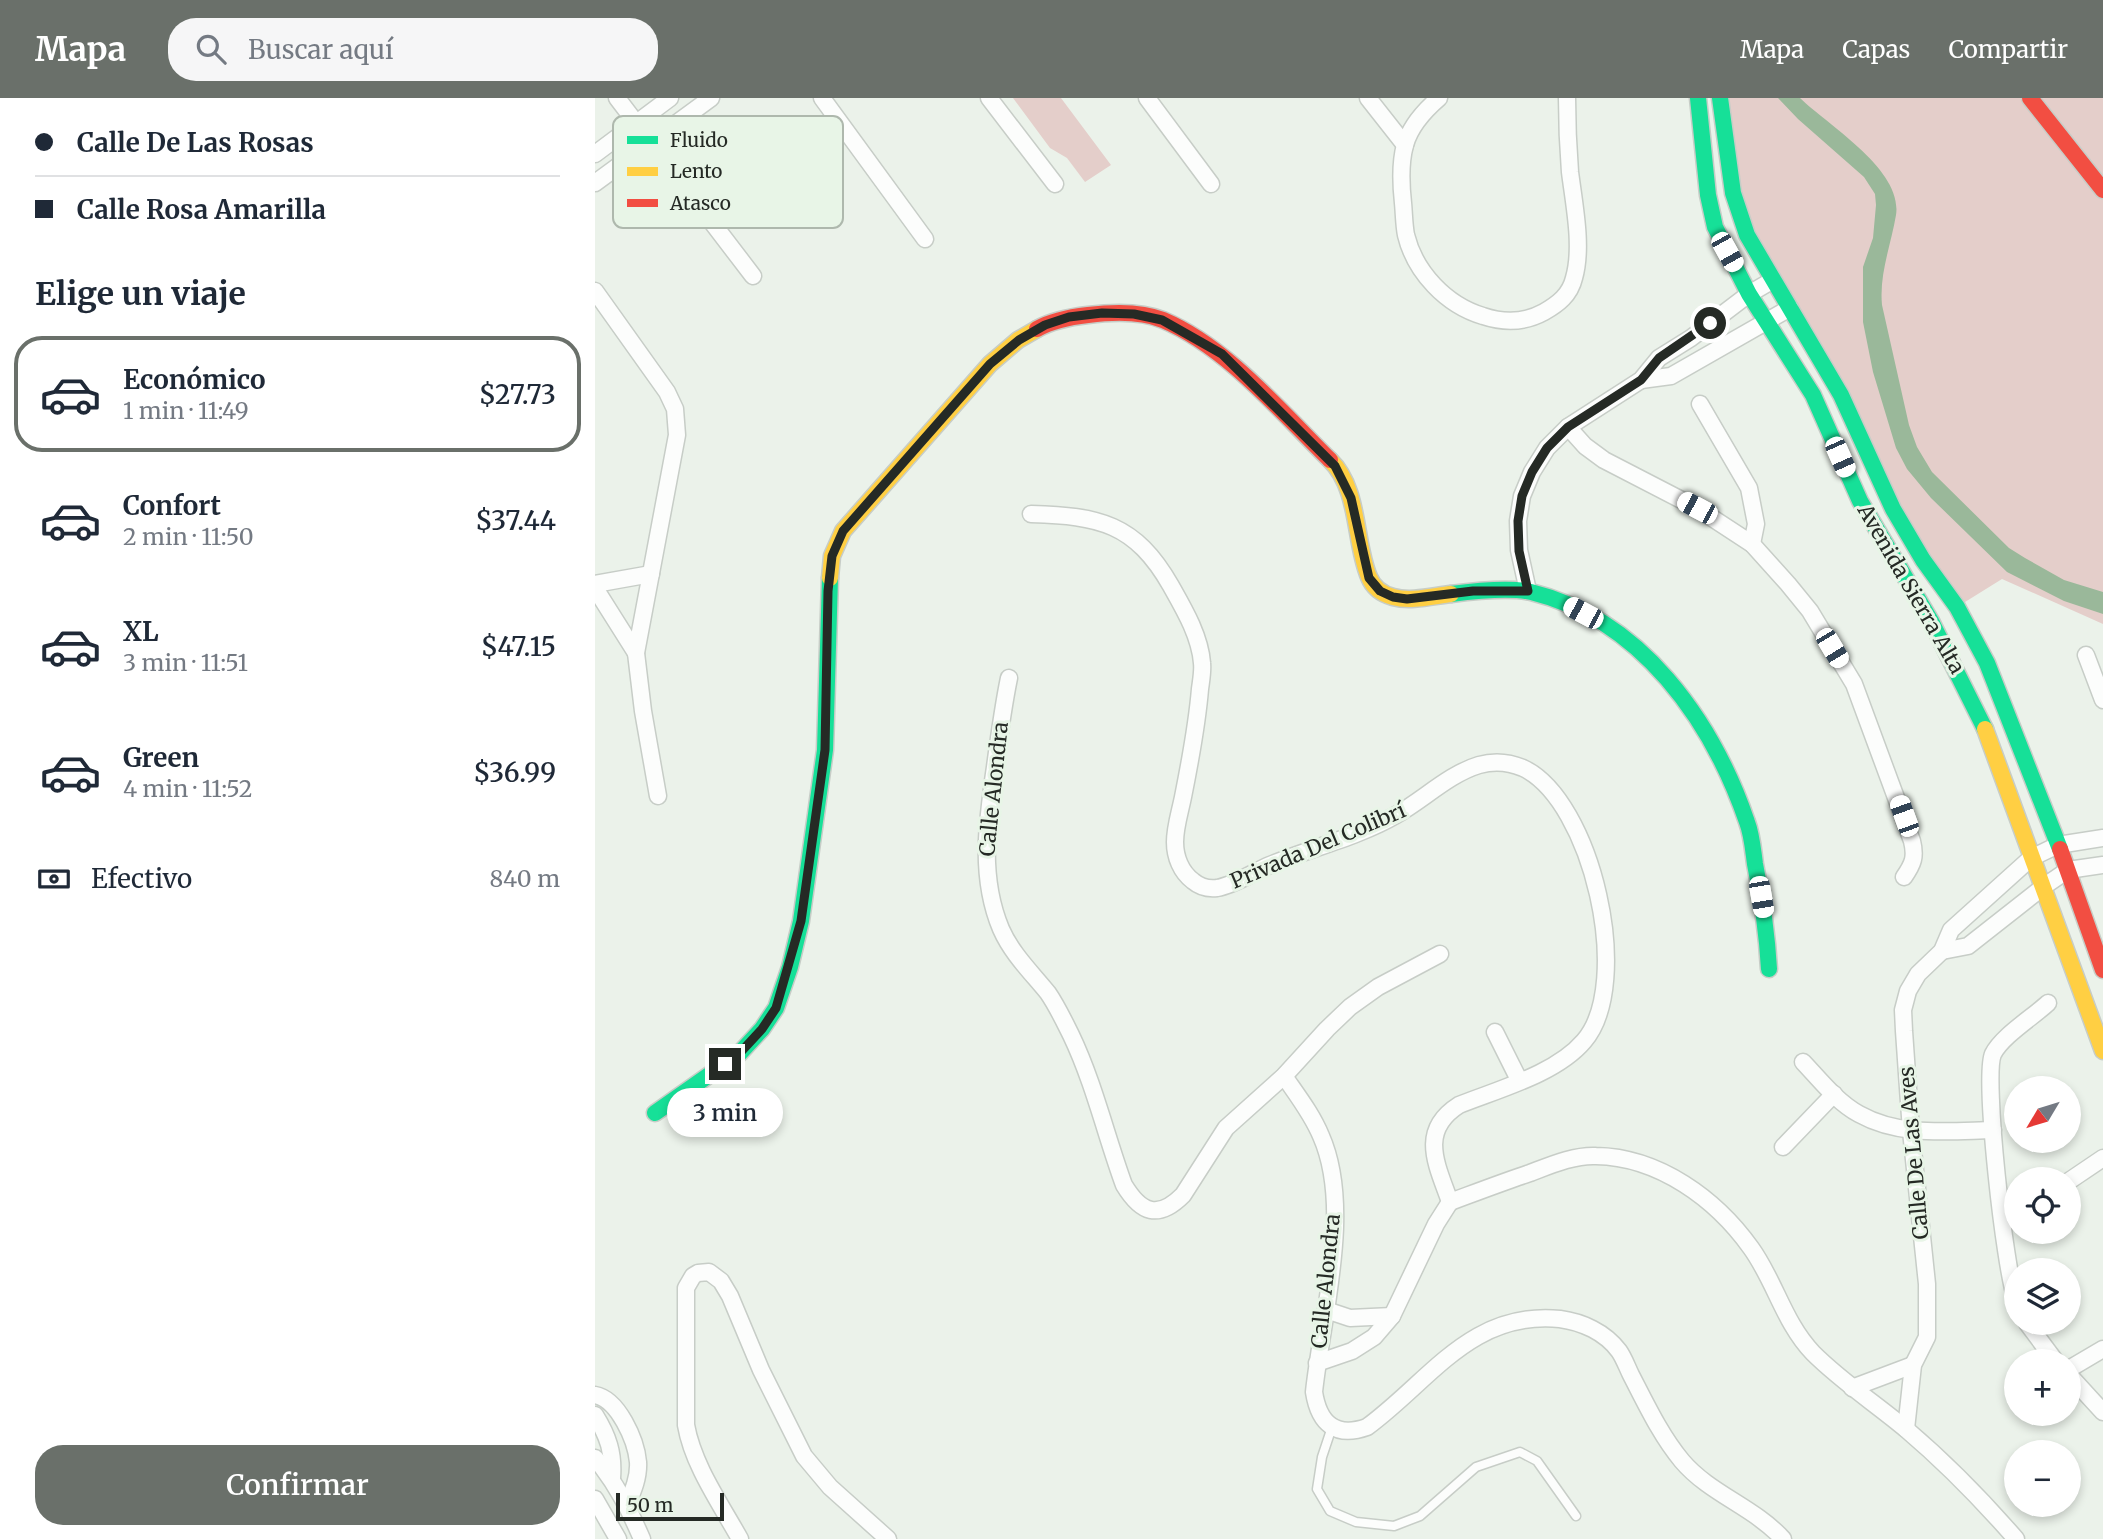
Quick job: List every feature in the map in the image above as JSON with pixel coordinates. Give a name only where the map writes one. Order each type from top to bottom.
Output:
[{"type":"street","points":[[617,98],[630,116]]},
{"type":"street","points":[[645,116],[670,98]]},
{"type":"street","points":[[687,116],[711,98]]},
{"type":"street","points":[[822,98],[835,116]]},
{"type":"street","points":[[989,98],[1055,184]]},
{"type":"street","points":[[1147,98],[1211,184]]},
{"type":"street","points":[[1368,98],[1405,145]]},
{"type":"street","points":[[1439,98],[1415,125],[1405,145],[1401,184],[1406,234],[1416,262],[1430,282],[1451,302],[1474,314],[1499,321],[1521,321],[1536,317],[1566,296],[1574,278],[1577,259],[1575,205],[1568,147],[1567,98]]},
{"type":"street","name":"Avenida Sierra Alta","points":[[1699,98],[1708,195],[1715,227],[1749,294],[1813,396],[1860,501],[1931,621],[1980,715],[2103,1051]]},
{"type":"street","name":"Avenida Sierra Alta","points":[[1720,98],[1733,193],[1747,235],[1841,395],[1876,476],[1923,560],[1957,607],[1987,663],[2068,870],[2103,970]]},
{"type":"street","points":[[2030,98],[2103,190]]},
{"type":"street","points":[[843,127],[925,239]]},
{"type":"street","points":[[595,154],[613,140]]},
{"type":"street","points":[[595,183],[613,170]]},
{"type":"street","points":[[716,228],[753,276]]},
{"type":"street","points":[[1528,591],[1519,551],[1518,521],[1522,496],[1532,472],[1547,448],[1568,427],[1641,380],[1659,358],[1773,280]]},
{"type":"street","points":[[595,291],[667,392],[678,422],[636,653],[658,796]]},
{"type":"street","points":[[1641,380],[1671,376],[1790,308]]},
{"type":"street","points":[[655,1113],[739,1054],[776,1008],[790,967],[801,921],[825,750],[828,591],[832,556],[843,531],[990,364],[1019,340],[1045,325],[1102,313],[1134,314],[1162,320],[1222,354],[1335,466],[1351,498],[1369,578],[1380,591],[1407,599],[1473,591],[1528,591],[1559,601],[1606,625],[1643,653],[1681,693],[1720,757],[1748,824],[1766,922],[1769,970]]},
{"type":"street","points":[[1691,338],[1703,357]]},
{"type":"street","points":[[1700,404],[1749,488],[1756,524],[1752,544]]},
{"type":"street","points":[[1568,427],[1585,446],[1604,460],[1697,508],[1752,544],[1810,611],[1854,684],[1912,841],[1914,861],[1904,877]]},
{"type":"street","name":"Privada Del Colibrí","points":[[1031,514],[1069,515],[1100,521],[1129,534],[1164,575],[1191,624],[1202,663],[1199,702],[1175,839],[1180,866],[1190,879],[1200,886],[1211,889],[1221,887],[1279,861],[1396,816],[1464,771],[1478,765],[1504,762],[1523,768],[1538,778],[1567,813],[1595,877],[1604,920],[1605,993],[1596,1025],[1567,1057],[1551,1067],[1459,1105],[1445,1114],[1438,1125],[1433,1144],[1450,1202]]},
{"type":"street","points":[[1903,573],[1923,560]]},
{"type":"street","points":[[636,653],[595,586],[652,574]]},
{"type":"street","points":[[2086,656],[2103,700]]},
{"type":"street","name":"Calle Alondra","points":[[1009,677],[987,822],[986,866],[992,903],[1002,930],[1018,958],[1049,995],[1070,1033],[1084,1065],[1124,1185],[1132,1199],[1142,1208],[1153,1211],[1174,1204],[1183,1195],[1226,1128],[1285,1076],[1323,1138],[1334,1190],[1335,1229],[1314,1392],[1316,1407],[1332,1427]]},
{"type":"street","name":"Calle De Las Aves","points":[[1906,1429],[1913,1365],[1927,1337],[1927,1284],[1911,1131],[1903,1010],[1908,991],[1918,974],[1942,951],[1951,930],[2031,858],[2058,845],[2103,838]]},
{"type":"street","points":[[2068,870],[2103,865]]},
{"type":"street","name":"Calle De Las Aves","points":[[1942,951],[1968,946],[2068,870]]},
{"type":"street","points":[[1979,906],[1994,925]]},
{"type":"street","points":[[1285,1076],[1350,1007],[1378,987],[1440,954]]},
{"type":"street","points":[[2004,1188],[1993,1130],[1990,1063],[1999,1044],[2048,1003]]},
{"type":"street","points":[[1495,1032],[1519,1080]]},
{"type":"street","points":[[1803,1062],[1857,1113],[1878,1122],[1911,1131],[1993,1130]]},
{"type":"street","points":[[1783,1147],[1834,1094]]},
{"type":"street","points":[[1317,1363],[1352,1351],[1374,1337],[1392,1316],[1436,1224],[1450,1202],[1566,1160],[1596,1156],[1654,1168],[1700,1195],[1728,1220],[1752,1248],[1792,1325],[1812,1351],[1852,1388],[1906,1429],[1977,1493],[2016,1539]]},
{"type":"street","points":[[2081,1173],[2103,1158]]},
{"type":"street","points":[[740,1539],[696,1458],[686,1424],[686,1288],[693,1276],[704,1272],[715,1275],[730,1296],[761,1370],[804,1456],[829,1487],[888,1539]]},
{"type":"street","points":[[1326,1310],[1350,1318],[1392,1316]]},
{"type":"street","points":[[1332,1427],[1344,1432],[1367,1427],[1458,1348],[1495,1326],[1548,1318],[1571,1321],[1592,1328],[1619,1351],[1669,1443],[1683,1462],[1700,1478],[1765,1521],[1783,1539]]},
{"type":"street","points":[[2081,1362],[2103,1349]]},
{"type":"street","points":[[1852,1388],[1913,1365]]},
{"type":"street","points":[[2081,1388],[2103,1412]]},
{"type":"street","points":[[595,1395],[603,1396],[614,1406],[627,1428],[638,1461],[636,1480],[627,1505]]},
{"type":"street","points":[[595,1415],[610,1444],[613,1459],[612,1478]]},
{"type":"street","points":[[595,1458],[612,1478],[642,1539]]},
{"type":"street","points":[[595,1499],[618,1539]]},
{"type":"lane","points":[[1332,1427],[1322,1457],[1317,1489],[1330,1511],[1356,1522],[1394,1526],[1420,1516],[1476,1467],[1520,1452],[1537,1461],[1576,1516]]},
{"type":"shaded area","points":[[1013,98],[1061,98],[1111,165],[1085,182],[1067,158],[1050,148]]},
{"type":"shaded area","points":[[1720,98],[2103,98],[2103,624],[2002,579],[1957,607],[1747,235]]},
{"type":"shaded area","points":[[1778,98],[1800,98],[1845,135],[1876,166],[1888,182],[1895,198],[1896,215],[1884,271],[1882,305],[1909,425],[1917,447],[1932,472],[2009,548],[2064,580],[2103,592],[2103,614],[2064,601],[2007,572],[1931,498],[1907,469],[1896,448],[1873,372],[1863,322],[1863,267],[1873,238],[1875,194],[1864,177]]},
{"type":"traffic: fast","points":[[1698,98],[1708,195],[1715,227],[1749,294],[1813,395],[1860,501],[1931,621],[1985,729]]},
{"type":"traffic: fast","points":[[1720,98],[1733,193],[1747,235],[1841,395],[1893,509],[1923,560],[1957,607],[1987,663],[2060,849]]},
{"type":"traffic: fast","points":[[655,1113],[739,1054],[762,1029],[776,1008],[790,967],[801,921],[825,750],[830,578]]},
{"type":"traffic: fast","points":[[1451,594],[1512,590],[1531,592],[1570,605],[1606,625],[1638,650],[1667,679],[1714,747],[1747,822],[1762,903],[1769,969]]},
{"type":"traffic: slow","points":[[830,578],[832,556],[843,531],[990,364],[1018,340],[1037,329]]},
{"type":"traffic: slow","points":[[1330,460],[1347,486],[1364,563],[1375,587],[1385,594],[1400,598],[1415,599],[1451,594]]},
{"type":"traffic: slow","points":[[1985,729],[2103,1051]]},
{"type":"traffic: jam","points":[[2030,98],[2103,190]]},
{"type":"traffic: jam","points":[[1037,329],[1062,319],[1107,313],[1136,314],[1163,320],[1187,332],[1231,364],[1330,460]]},
{"type":"traffic: jam","points":[[2060,849],[2103,970]]},
{"type":"route","points":[[725,1064],[739,1054],[762,1029],[776,1008],[790,967],[801,921],[825,750],[828,591],[832,556],[843,531],[990,364],[1019,340],[1045,325],[1069,317],[1102,313],[1134,314],[1162,320],[1222,354],[1335,466],[1351,498],[1369,578],[1380,591],[1407,599],[1473,591],[1528,591],[1519,551],[1518,521],[1522,496],[1532,472],[1547,448],[1568,427],[1641,380],[1659,358],[1710,323]]}]
